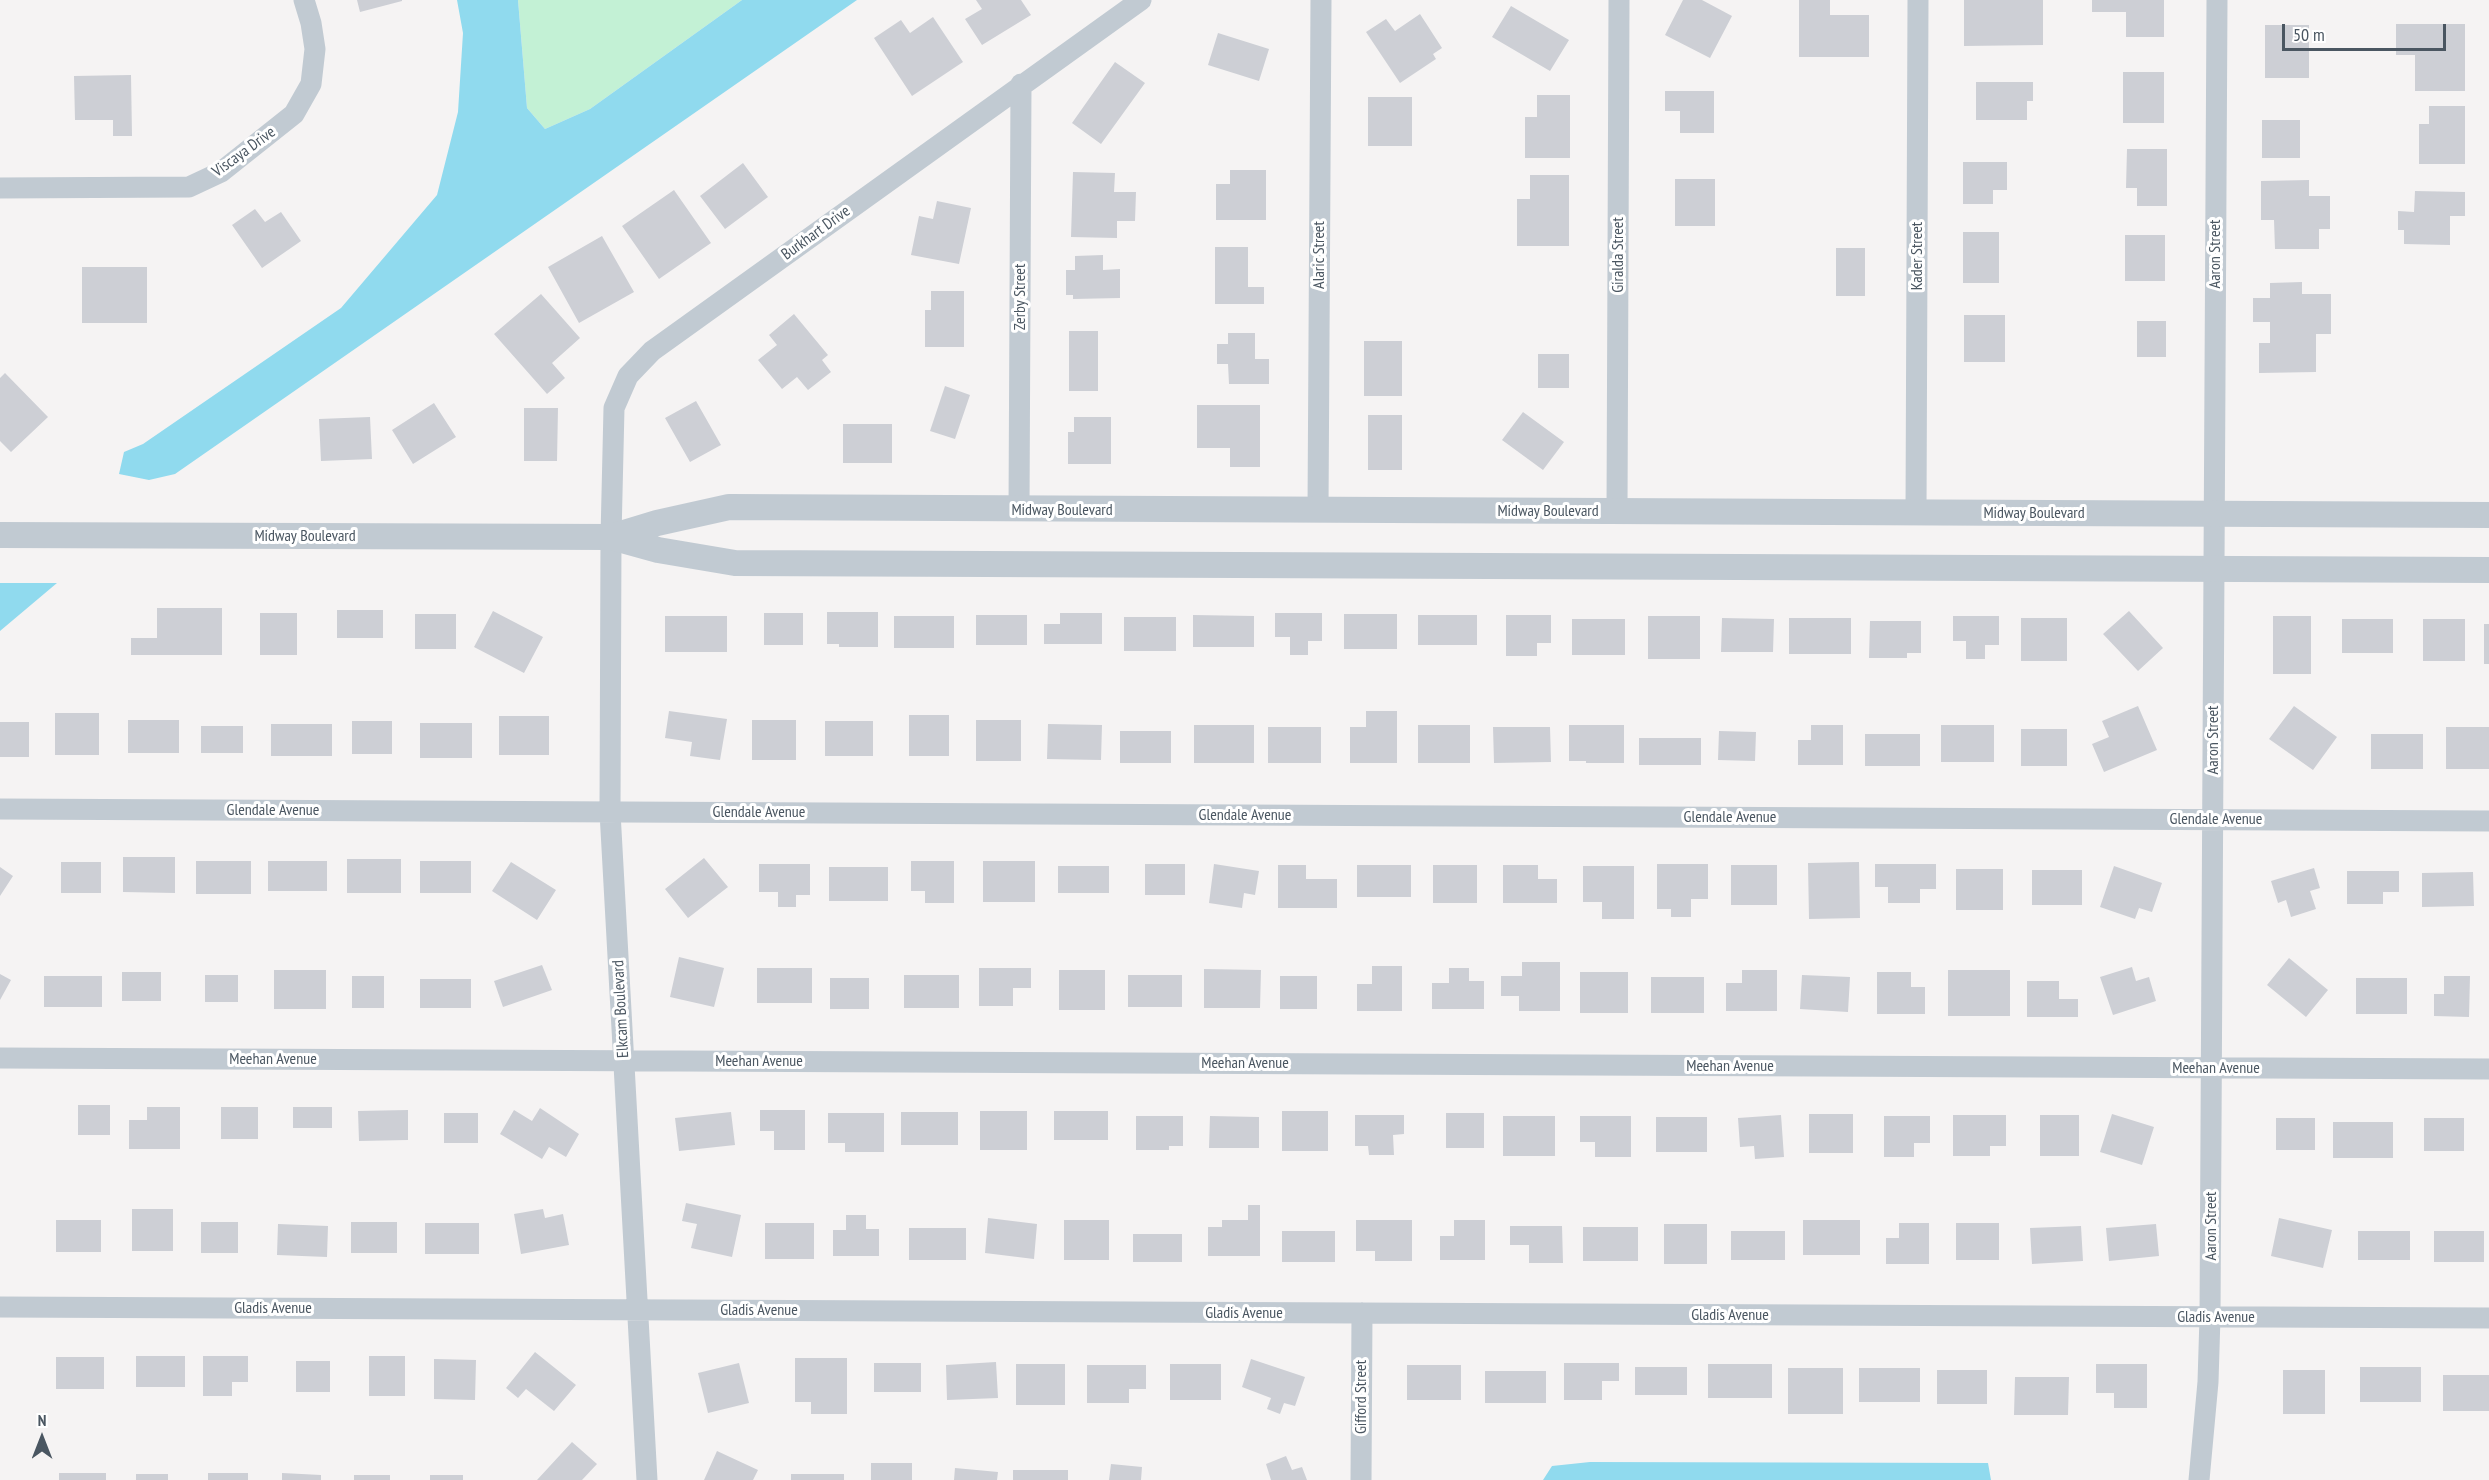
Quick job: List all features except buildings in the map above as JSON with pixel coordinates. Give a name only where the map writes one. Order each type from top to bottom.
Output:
[{"type":"street","name":"Viscaya Drive","points":[[0,188],[189,187],[221,172],[294,114],[311,84],[315,49],[311,22],[304,0]]},
{"type":"street","name":"Burkhart Drive","points":[[611,537],[614,408],[628,376],[652,351],[1021,84],[1142,0]]},
{"type":"street","name":"Alaric Street","points":[[1318,510],[1321,0]]},
{"type":"street","name":"Giralda Street","points":[[1617,511],[1620,0]]},
{"type":"street","name":"Kader Street","points":[[1916,513],[1918,0]]},
{"type":"street","name":"Aaron Street","points":[[2199,1480],[2208,1382],[2210,1317],[2217,0]]},
{"type":"street","name":"Zerby Street","points":[[1019,510],[1021,84]]},
{"type":"street","name":"Midway Boulevard","points":[[611,537],[657,523],[729,507],[2489,515]]},
{"type":"street","name":"Midway Boulevard","points":[[0,535],[611,537],[658,550],[735,563],[2489,570]]},
{"type":"street","name":"Elkcam Boulevard","points":[[611,537],[610,812],[647,1480]]},
{"type":"street","name":"Glendale Avenue","points":[[0,809],[2489,821]]},
{"type":"street","name":"Meehan Avenue","points":[[0,1058],[2489,1069]]},
{"type":"street","name":"Gladis Avenue","points":[[0,1307],[2489,1318]]},
{"type":"street","name":"Gifford Street","points":[[1361,1480],[1362,1313]]},
{"type":"green space","points":[[518,0],[742,0],[590,109],[545,129],[527,108]]},
{"type":"water","points":[[457,0],[518,0],[527,108],[545,129],[590,109],[742,0],[857,0],[175,474],[149,480],[119,474],[124,452],[143,444],[341,308],[437,195],[458,112],[463,33]]},
{"type":"water","points":[[0,583],[57,583],[0,631]]},
{"type":"water","points":[[1590,1462],[1988,1463],[1991,1480],[1543,1480],[1552,1466]]}]
